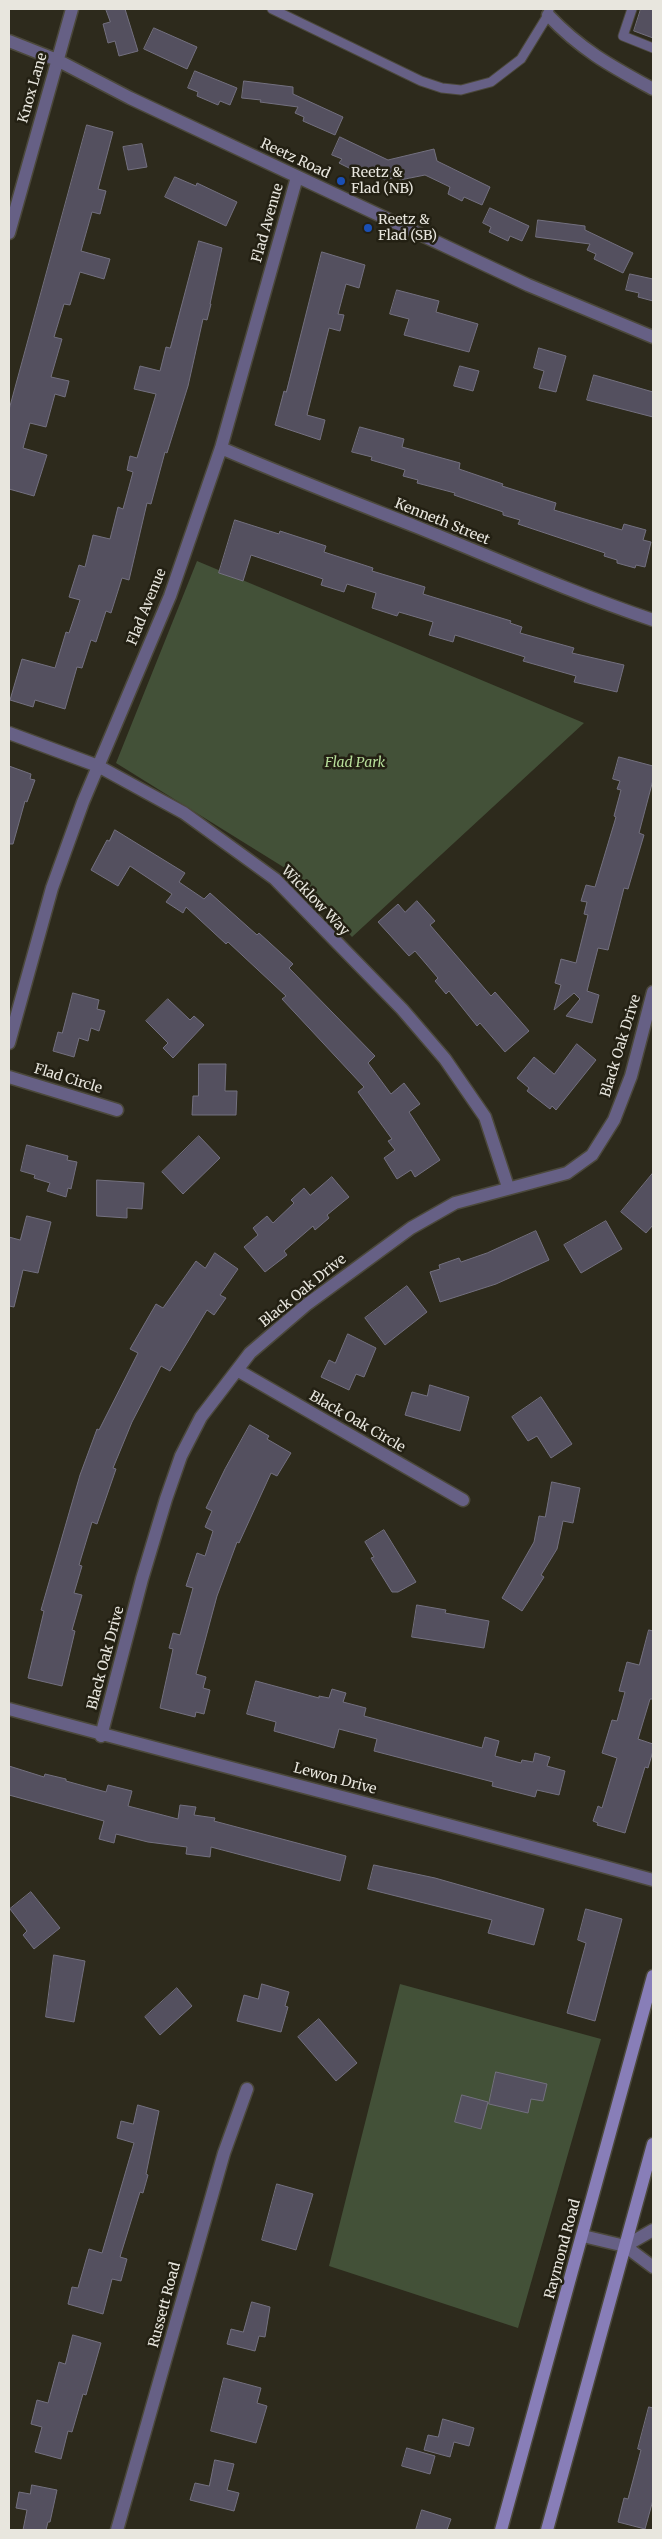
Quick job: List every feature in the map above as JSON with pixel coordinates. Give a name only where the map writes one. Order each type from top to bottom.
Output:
[{"type":"main road","name":"Raymond Road","points":[[501,2530],[653,1976]]},
{"type":"main road","points":[[548,2530],[653,2144]]},
{"type":"street","name":"Knox Lane","points":[[9,233],[72,9]]},
{"type":"street","points":[[548,12],[570,38],[598,59],[653,89]]},
{"type":"street","name":"Reetz Road","points":[[9,41],[57,60],[130,98],[528,285],[653,337]]},
{"type":"street","name":"Flad Avenue","points":[[9,1043],[52,888],[98,766],[170,596],[221,448],[297,177]]},
{"type":"street","name":"Kenneth Street","points":[[221,448],[509,566],[608,605],[653,620]]},
{"type":"street","name":"Wicklow Way","points":[[9,733],[98,766],[184,812],[275,879],[402,1010],[445,1059],[485,1117],[508,1187]]},
{"type":"street","name":"Black Oak Drive","points":[[101,1736],[142,1579],[181,1456],[201,1417],[250,1353],[306,1305],[411,1228],[455,1203],[508,1187],[567,1173],[592,1155],[617,1111],[631,1076],[653,992]]},
{"type":"street","name":"Flad Circle","points":[[9,1077],[118,1110]]},
{"type":"street","name":"Black Oak Circle","points":[[237,1370],[463,1500]]},
{"type":"street","name":"Lewon Drive","points":[[9,1709],[101,1736],[305,1786],[653,1880]]},
{"type":"street","name":"Russett Road","points":[[117,2530],[224,2153],[247,2089]]},
{"type":"street","points":[[625,2246],[653,2230]]},
{"type":"street","points":[[583,2236],[625,2246],[653,2267]]},
{"type":"lane","points":[[272,9],[421,81],[442,88],[461,90],[491,82],[521,59],[548,12]]},
{"type":"lane","points":[[632,9],[623,36],[653,48]]},
{"type":"green space","name":"Flad Park","points":[[197,561],[584,723],[352,937],[293,873],[116,763]]},
{"type":"green space","points":[[400,1984],[601,2039],[518,2328],[329,2266]]},
{"type":"building","points":[[106,9],[125,9],[138,51],[119,56],[115,41],[108,43],[103,24],[110,22]]},
{"type":"building","points":[[641,9],[653,9],[653,38],[634,31]]},
{"type":"building","points":[[154,28],[197,47],[187,69],[144,49]]},
{"type":"building","points":[[195,71],[237,88],[230,105],[220,101],[218,105],[197,96],[198,92],[188,88]]},
{"type":"building","points":[[244,81],[293,87],[293,94],[343,117],[335,135],[303,121],[304,117],[295,113],[298,107],[242,98]]},
{"type":"building","points":[[87,125],[113,132],[98,189],[106,191],[100,214],[92,212],[81,251],[110,259],[104,279],[80,272],[70,305],[64,304],[54,337],[62,339],[51,377],[69,381],[65,397],[55,394],[46,427],[30,423],[23,448],[47,455],[34,496],[9,489],[9,410]]},
{"type":"building","points":[[340,137],[388,160],[434,149],[437,161],[490,187],[482,205],[464,197],[462,201],[448,194],[450,187],[425,175],[400,180],[399,176],[385,180],[361,169],[359,173],[339,163],[342,159],[332,155]]},
{"type":"building","points":[[142,144],[147,167],[128,170],[123,147]]},
{"type":"building","points":[[175,177],[196,186],[197,183],[237,202],[226,226],[165,197]]},
{"type":"building","points":[[490,208],[529,226],[522,241],[510,236],[508,241],[489,232],[491,227],[483,223]]},
{"type":"building","points":[[538,220],[585,226],[585,230],[633,253],[623,273],[594,259],[596,254],[587,250],[590,244],[536,237]]},
{"type":"building","points":[[199,241],[222,248],[211,304],[207,320],[203,319],[188,386],[167,453],[165,452],[151,504],[147,503],[129,580],[122,578],[111,613],[106,611],[96,642],[91,640],[82,668],[77,667],[65,709],[35,700],[33,707],[10,700],[22,659],[55,668],[66,632],[69,633],[80,600],[69,597],[79,565],[85,567],[93,535],[110,539],[118,507],[123,509],[133,472],[127,470],[130,456],[137,458],[156,394],[134,389],[140,366],[160,371],[166,347],[170,348]]},
{"type":"building","points":[[322,252],[365,265],[359,288],[346,284],[338,314],[344,315],[340,331],[329,328],[307,415],[325,420],[320,440],[275,425],[284,391],[286,392]]},
{"type":"building","points":[[630,274],[653,279],[653,301],[638,297],[639,293],[626,290]]},
{"type":"building","points":[[397,290],[439,301],[436,312],[478,324],[469,352],[404,335],[409,319],[390,314]]},
{"type":"building","points":[[539,348],[566,356],[556,392],[539,388],[544,371],[534,368]]},
{"type":"building","points":[[460,366],[479,371],[473,391],[454,386]]},
{"type":"building","points":[[594,375],[653,392],[653,417],[587,400]]},
{"type":"building","points":[[360,427],[404,439],[402,447],[460,463],[459,469],[503,484],[502,486],[556,503],[554,510],[622,530],[624,524],[646,530],[643,540],[651,542],[645,567],[636,565],[635,568],[617,563],[617,560],[604,556],[605,553],[518,524],[520,520],[503,515],[503,512],[454,495],[455,493],[417,483],[418,480],[403,476],[405,470],[371,460],[372,457],[352,452]]},
{"type":"building","points":[[235,520],[279,534],[280,531],[326,546],[324,552],[373,568],[372,571],[425,587],[423,594],[511,621],[510,623],[522,627],[520,633],[574,648],[572,653],[624,665],[617,692],[574,682],[576,676],[523,661],[525,657],[455,635],[453,642],[429,635],[433,622],[399,612],[397,616],[372,608],[376,593],[347,584],[344,592],[321,585],[323,579],[251,555],[243,581],[219,573]]},
{"type":"building","points":[[619,757],[653,766],[653,780],[639,833],[644,835],[628,889],[624,888],[608,950],[598,948],[587,991],[599,995],[592,1023],[566,1016],[580,999],[574,993],[554,1010],[561,985],[555,983],[561,959],[576,963],[588,915],[584,914],[587,902],[581,901],[586,885],[595,887],[616,817],[614,816],[621,790],[617,789],[620,781],[613,779]]},
{"type":"building","points":[[9,766],[31,774],[30,779],[35,780],[27,802],[25,801],[13,844],[9,844]]},
{"type":"building","points":[[115,830],[185,873],[179,882],[204,899],[210,893],[293,964],[289,968],[375,1056],[368,1063],[391,1094],[404,1083],[420,1104],[409,1112],[440,1160],[415,1177],[411,1170],[397,1179],[384,1158],[395,1150],[388,1141],[392,1139],[358,1092],[364,1087],[282,999],[286,996],[228,942],[226,944],[186,907],[183,913],[166,902],[172,894],[130,866],[118,886],[91,870],[107,840],[109,841]]},
{"type":"building","points":[[417,901],[435,921],[430,925],[491,996],[495,992],[529,1031],[505,1052],[480,1023],[477,1026],[449,991],[446,994],[435,981],[438,978],[415,951],[409,956],[378,922],[398,904],[405,912]]},
{"type":"building","points":[[73,993],[99,1000],[97,1009],[105,1011],[99,1031],[91,1028],[88,1041],[79,1038],[74,1057],[53,1051],[58,1032],[62,1033]]},
{"type":"building","points":[[168,999],[190,1020],[194,1016],[204,1025],[173,1058],[163,1048],[168,1043],[146,1021]]},
{"type":"building","points":[[577,1044],[596,1060],[556,1110],[552,1106],[550,1109],[527,1091],[529,1088],[517,1078],[534,1057],[554,1074]]},
{"type":"building","points":[[199,1064],[226,1064],[225,1091],[237,1091],[236,1115],[192,1115],[193,1096],[198,1096]]},
{"type":"building","points":[[199,1136],[220,1158],[183,1194],[162,1172]]},
{"type":"building","points":[[27,1145],[68,1156],[67,1160],[77,1162],[71,1189],[68,1188],[66,1197],[47,1191],[50,1183],[34,1178],[35,1175],[21,1171]]},
{"type":"building","points":[[653,1173],[653,1225],[646,1233],[621,1212]]},
{"type":"building","points":[[332,1177],[349,1197],[327,1215],[329,1218],[315,1230],[313,1226],[284,1251],[287,1255],[265,1272],[244,1247],[258,1235],[253,1228],[267,1216],[273,1223],[294,1203],[291,1200],[304,1188],[310,1195]]},
{"type":"building","points":[[97,1180],[144,1183],[142,1209],[127,1208],[127,1218],[97,1216]]},
{"type":"building","points":[[27,1216],[51,1222],[38,1273],[23,1270],[14,1307],[9,1306],[9,1237],[20,1240]]},
{"type":"building","points":[[606,1221],[622,1249],[581,1273],[564,1245]]},
{"type":"building","points":[[536,1231],[549,1260],[496,1284],[440,1302],[430,1272],[440,1269],[439,1265],[459,1258],[461,1262],[487,1253]]},
{"type":"building","points":[[215,1253],[238,1269],[220,1295],[226,1298],[214,1315],[207,1310],[170,1371],[161,1366],[132,1422],[113,1468],[116,1469],[97,1524],[92,1522],[79,1565],[82,1566],[74,1593],[82,1595],[72,1630],[75,1631],[62,1686],[28,1678],[44,1611],[41,1610],[80,1475],[97,1429],[99,1430],[138,1353],[130,1349],[156,1304],[163,1308],[196,1261],[205,1268]]},
{"type":"building","points":[[407,1286],[427,1312],[385,1345],[365,1318]]},
{"type":"building","points":[[348,1334],[376,1348],[364,1377],[356,1374],[349,1390],[321,1377],[329,1360],[335,1363]]},
{"type":"building","points":[[430,1385],[469,1397],[460,1431],[405,1415],[412,1392],[427,1396]]},
{"type":"building","points":[[541,1397],[572,1444],[551,1458],[537,1436],[528,1441],[512,1417]]},
{"type":"building","points":[[250,1425],[269,1436],[267,1439],[291,1453],[277,1476],[271,1473],[239,1543],[237,1542],[217,1596],[196,1674],[206,1677],[203,1688],[210,1690],[204,1714],[196,1712],[195,1717],[160,1708],[173,1649],[169,1648],[173,1633],[180,1635],[193,1588],[186,1586],[197,1553],[205,1556],[213,1531],[205,1527],[212,1511],[206,1508]]},
{"type":"building","points":[[552,1482],[580,1488],[573,1523],[563,1521],[557,1549],[541,1575],[544,1577],[522,1611],[502,1598],[534,1542],[539,1516],[545,1517]]},
{"type":"building","points":[[384,1530],[416,1582],[398,1592],[392,1592],[371,1558],[374,1557],[365,1542]]},
{"type":"building","points":[[417,1605],[446,1610],[445,1613],[489,1621],[484,1648],[412,1637]]},
{"type":"building","points":[[649,1630],[653,1631],[653,1699],[650,1699],[638,1739],[653,1744],[653,1751],[648,1768],[645,1767],[625,1833],[597,1825],[598,1823],[593,1821],[598,1806],[602,1808],[617,1758],[602,1753],[612,1720],[617,1721],[625,1692],[619,1691],[627,1662],[639,1665]]},
{"type":"building","points":[[256,1681],[319,1698],[319,1696],[329,1698],[332,1689],[346,1693],[343,1702],[366,1708],[364,1716],[482,1748],[485,1737],[499,1741],[495,1756],[521,1763],[522,1760],[533,1762],[535,1753],[550,1757],[547,1766],[565,1771],[559,1795],[537,1790],[535,1797],[492,1786],[493,1782],[374,1751],[377,1739],[339,1729],[334,1748],[274,1731],[276,1722],[247,1714]]},
{"type":"building","points":[[9,1766],[44,1777],[45,1774],[66,1779],[66,1781],[106,1792],[108,1785],[132,1791],[128,1806],[178,1819],[180,1805],[196,1807],[194,1815],[215,1818],[214,1821],[346,1856],[340,1881],[211,1847],[210,1857],[186,1854],[187,1847],[148,1842],[116,1834],[114,1843],[99,1839],[104,1821],[9,1795]]},
{"type":"building","points":[[374,1865],[435,1878],[544,1909],[534,1945],[488,1933],[492,1920],[368,1889]]},
{"type":"building","points":[[31,1892],[60,1928],[34,1949],[23,1935],[27,1931],[10,1909]]},
{"type":"building","points":[[586,1909],[622,1919],[595,2021],[567,2013],[586,1943],[578,1940]]},
{"type":"building","points":[[54,1955],[85,1961],[74,2022],[46,2017]]},
{"type":"building","points":[[262,1984],[289,1992],[285,2006],[288,2007],[281,2032],[237,2021],[244,1995],[258,1999]]},
{"type":"building","points":[[177,1988],[192,2006],[160,2035],[145,2017]]},
{"type":"building","points":[[319,2019],[357,2063],[336,2081],[298,2037]]},
{"type":"building","points":[[496,2072],[547,2084],[543,2101],[531,2099],[528,2113],[489,2104]]},
{"type":"building","points":[[462,2095],[488,2102],[481,2129],[455,2122]]},
{"type":"building","points":[[138,2105],[159,2111],[146,2174],[148,2175],[143,2193],[140,2192],[120,2257],[127,2259],[121,2281],[112,2279],[103,2314],[68,2304],[72,2287],[78,2288],[89,2249],[102,2253],[134,2143],[117,2138],[121,2121],[133,2124]]},
{"type":"building","points":[[277,2184],[313,2194],[296,2250],[262,2240]]},
{"type":"building","points":[[252,2302],[270,2307],[265,2337],[259,2336],[255,2351],[227,2344],[231,2329],[243,2332]]},
{"type":"building","points":[[73,2335],[101,2343],[86,2395],[83,2394],[72,2432],[68,2431],[61,2459],[35,2452],[42,2427],[31,2424],[37,2400],[48,2403],[59,2362],[65,2364]]},
{"type":"building","points":[[224,2378],[261,2388],[257,2403],[267,2406],[256,2443],[211,2431]]},
{"type":"building","points":[[649,2407],[653,2408],[653,2500],[645,2529],[618,2522],[624,2498],[628,2499],[641,2450],[638,2449]]},
{"type":"building","points":[[443,2419],[474,2428],[469,2446],[454,2442],[450,2457],[424,2450],[428,2435],[438,2437]]},
{"type":"building","points":[[407,2448],[435,2456],[430,2474],[402,2466]]},
{"type":"building","points":[[215,2460],[234,2464],[227,2490],[239,2493],[234,2511],[190,2500],[195,2483],[209,2486]]},
{"type":"building","points":[[32,2485],[57,2490],[50,2522],[48,2522],[46,2530],[23,2530],[27,2510],[16,2508],[19,2492],[30,2494]]},
{"type":"building","points":[[422,2510],[451,2519],[447,2530],[416,2530]]},
{"type":"place","name":"Reetz & Flad (NB)","points":[[341,181]]},
{"type":"place","name":"Reetz & Flad (SB)","points":[[368,228]]}]
